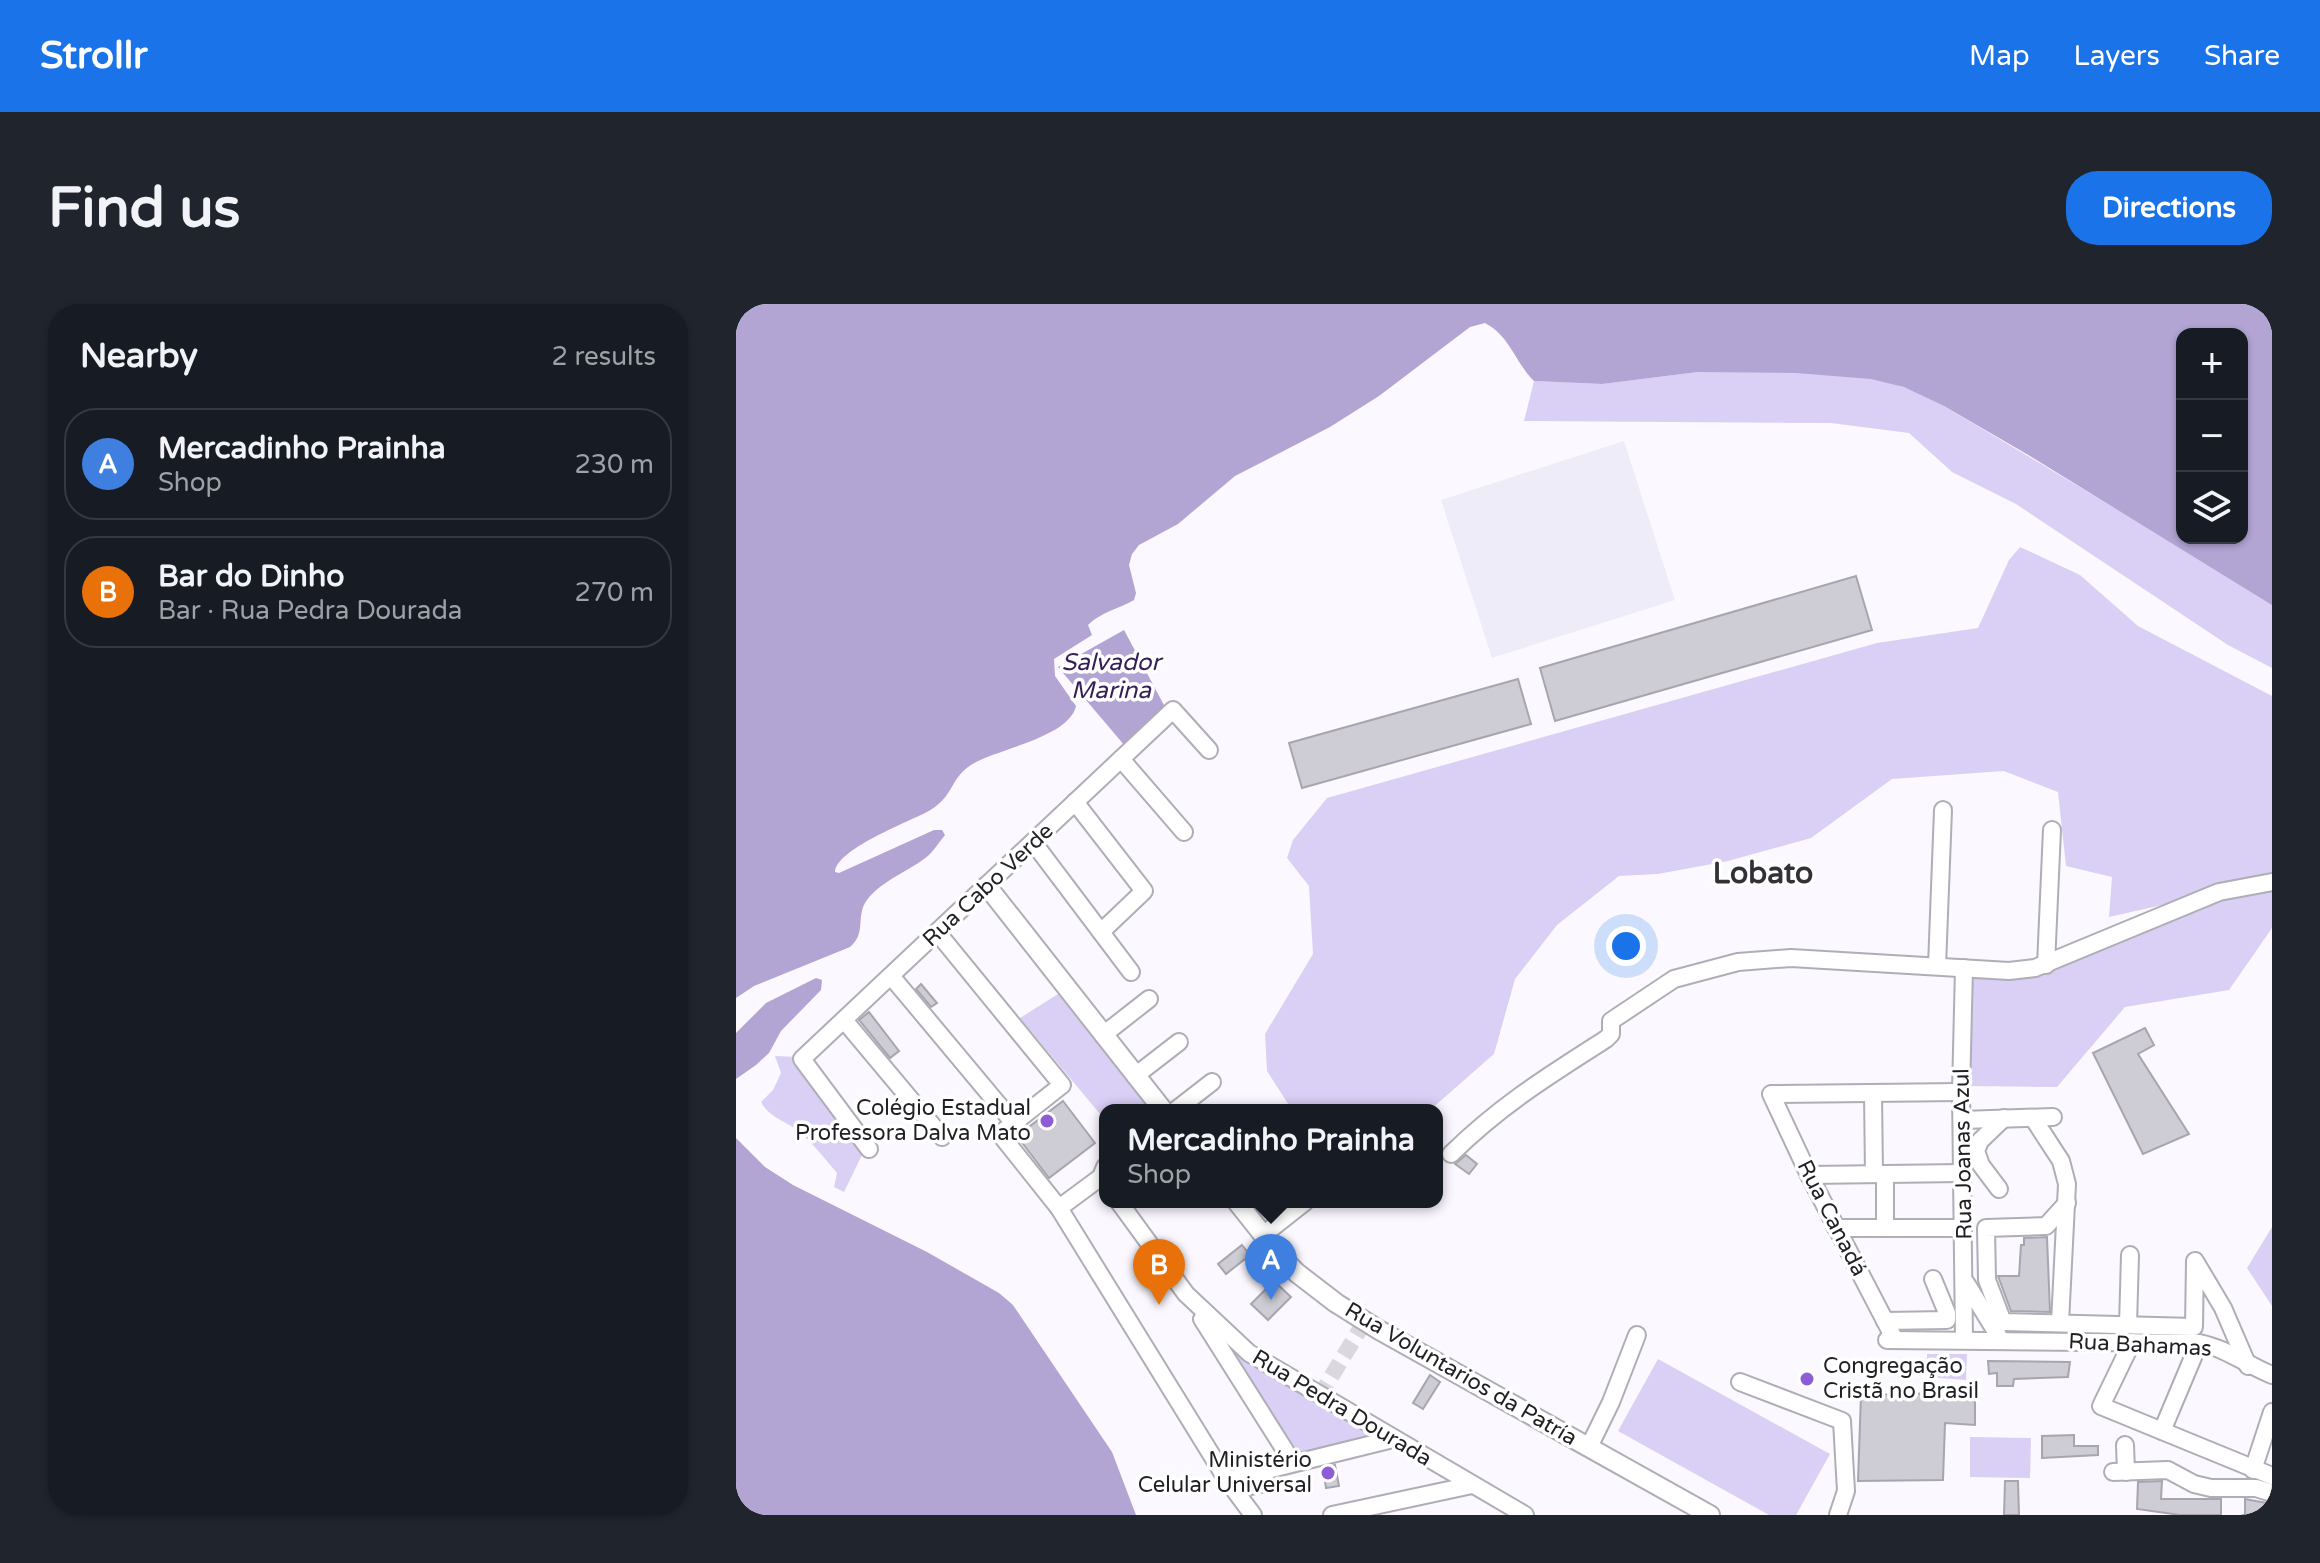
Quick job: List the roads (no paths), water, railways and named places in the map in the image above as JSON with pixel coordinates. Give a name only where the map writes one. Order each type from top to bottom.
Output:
[{"type":"street","name":"Rua Cabo Verde","points":[[869,1149],[802,1059],[1173,710],[1209,750]]},
{"type":"street","points":[[1121,759],[1184,832]]},
{"type":"street","points":[[1075,802],[1144,891],[1101,932]]},
{"type":"street","points":[[1937,966],[1943,810]]},
{"type":"street","points":[[2046,965],[2052,830]]},
{"type":"street","points":[[1033,842],[1131,972]]},
{"type":"street","points":[[1451,1154],[1522,1092],[1606,1039],[1611,1034],[1611,1021],[1674,979],[1738,962],[1791,958],[2022,970],[2046,965],[2219,892],[2272,882]]},
{"type":"street","points":[[987,886],[1158,1104]]},
{"type":"street","points":[[937,932],[1062,1085],[1000,1134],[1059,1208],[1227,1480],[1253,1515]]},
{"type":"street","name":"Rua Joanas Azul","points":[[1964,968],[1961,1092],[1964,1340]]},
{"type":"street","points":[[891,976],[1013,1122]]},
{"type":"street","points":[[1103,1035],[1149,999]]},
{"type":"street","points":[[844,1020],[942,1137]]},
{"type":"street","points":[[1135,1076],[1179,1042]]},
{"type":"street","points":[[1184,1104],[1212,1082]]},
{"type":"street","points":[[1885,1228],[1873,1093],[1961,1092]]},
{"type":"street","name":"Rua Canadá","points":[[1873,1093],[1771,1094],[1885,1321],[1890,1340]]},
{"type":"street","points":[[1962,1120],[2053,1117]]},
{"type":"street","points":[[1999,1189],[1981,1165],[1976,1151],[1980,1141],[2004,1118]]},
{"type":"street","points":[[2033,1118],[2061,1161],[2067,1184],[2060,1323]]},
{"type":"street","points":[[1809,1175],[1963,1173]]},
{"type":"street","points":[[1059,1208],[1099,1179]]},
{"type":"street","name":"Rua Joanas Azul","points":[[2002,1331],[1987,1280],[1986,1228],[2046,1226],[2067,1203]]},
{"type":"street","name":"Rua Pedra Dourada","points":[[1123,1208],[1186,1294],[1249,1353],[1525,1515]]},
{"type":"street","name":"Rua Voluntarios da Patría","points":[[1242,1208],[1280,1256],[1314,1287],[1365,1321],[1710,1515]]},
{"type":"street","points":[[1263,1235],[1297,1208]]},
{"type":"street","points":[[1836,1228],[1963,1228]]},
{"type":"street","points":[[2130,1255],[2130,1334],[2101,1406],[2272,1476]]},
{"type":"street","points":[[2162,1431],[2197,1335],[2195,1261],[2223,1308],[2248,1366]]},
{"type":"street","points":[[1885,1321],[1947,1320],[1933,1279]]},
{"type":"street","points":[[1965,1281],[2002,1331]]},
{"type":"street","points":[[1186,1294],[1293,1463]]},
{"type":"street","name":"Rua Bahamas","points":[[1890,1340],[1964,1340],[2060,1323],[2130,1334]]},
{"type":"street","name":"Rua Bahamas","points":[[2002,1331],[2197,1335],[2248,1366],[2272,1375]]},
{"type":"street","points":[[1589,1447],[1617,1388],[1637,1335]]},
{"type":"street","points":[[1740,1382],[1842,1421],[1846,1491],[1838,1515]]},
{"type":"street","points":[[2253,1470],[2272,1412]]},
{"type":"street","points":[[1227,1480],[1393,1439]]},
{"type":"street","points":[[2125,1445],[2119,1472],[2168,1470],[2194,1484],[2211,1488],[2256,1488],[2272,1493]]},
{"type":"street","points":[[1332,1515],[1472,1485]]},
{"type":"water","points":[[736,304],[2272,304],[2272,605],[2030,456],[1944,406],[1904,387],[1871,379],[1796,373],[1698,372],[1602,384],[1534,381],[1494,328],[1485,323],[1470,327],[1379,396],[1330,427],[1235,476],[1178,524],[1139,545],[1129,565],[1136,593],[1134,600],[1093,621],[1088,625],[1092,635],[1054,659],[1055,676],[1076,706],[1070,717],[1046,735],[971,765],[935,807],[873,838],[847,855],[835,872],[839,873],[934,830],[942,830],[945,835],[929,855],[880,887],[867,900],[858,936],[850,947],[754,986],[736,998]]},
{"type":"water","name":"Salvador Marina","points":[[1124,630],[1165,707],[1125,746],[1058,667]]},
{"type":"water","points":[[816,978],[822,980],[821,990],[781,1031],[769,1053],[736,1079],[736,1033],[766,1003]]},
{"type":"water","points":[[736,1138],[765,1167],[793,1185],[927,1252],[999,1293],[1013,1305],[1112,1452],[1136,1515],[736,1515]]},
{"type":"tunnel","points":[[1319,1397],[1365,1321]]},
{"type":"place","name":"Colégio Estadual Professora Dalva Mato","points":[[1047,1121]]},
{"type":"place","name":"Mercadinho Prainha","points":[[1271,1300]]},
{"type":"place","name":"Bar do Dinho","points":[[1159,1305]]},
{"type":"place","name":"Congregação Cristã no Brasil","points":[[1807,1379]]},
{"type":"place","name":"Ministério Celular Universal","points":[[1328,1473]]},
{"type":"district","name":"Lobato","points":[[1763,873]]}]
